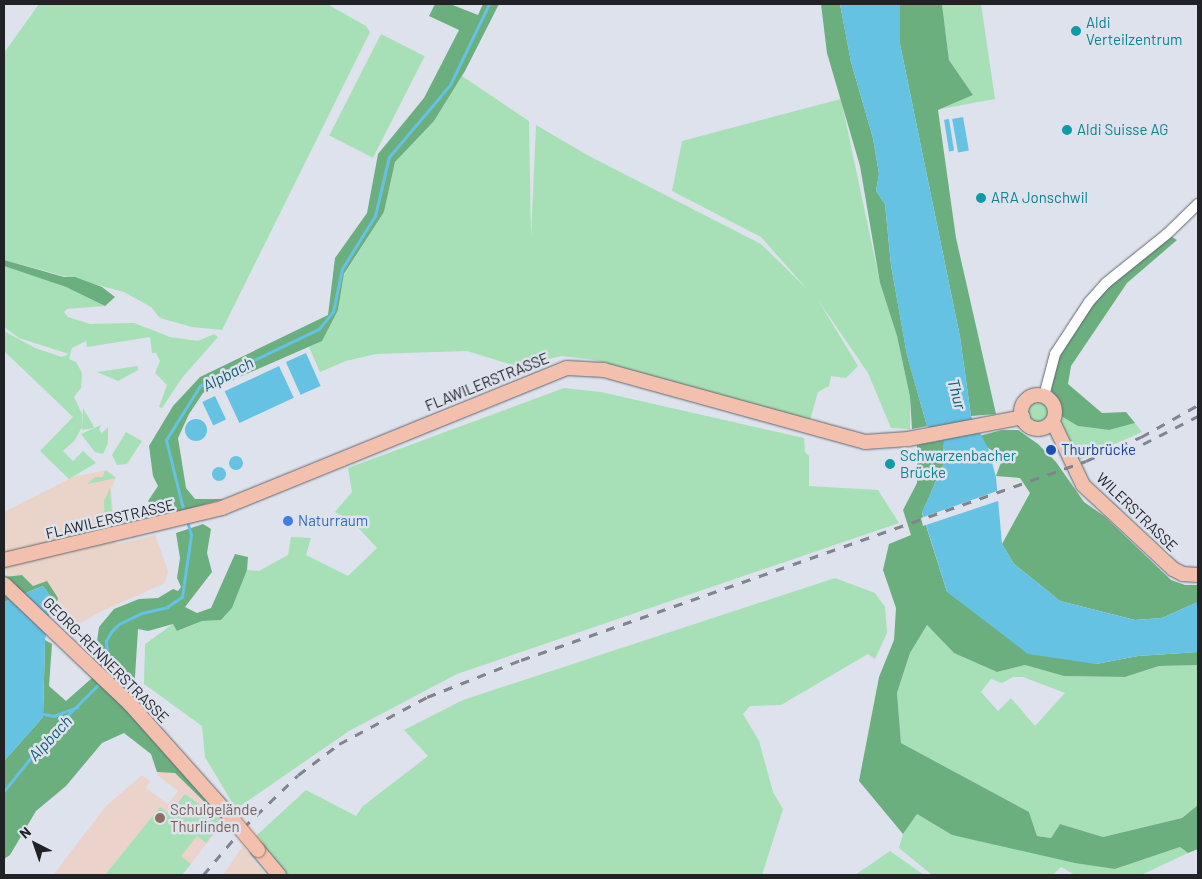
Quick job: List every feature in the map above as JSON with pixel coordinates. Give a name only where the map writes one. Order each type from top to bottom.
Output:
[{"type":"main road","name":"FLAWILERSTRASSE","points":[[4,560],[222,508],[567,368],[604,370],[855,441],[885,442],[1023,417]]},
{"type":"main road","points":[[1023,417],[1022,407],[1027,398],[1036,395],[1044,396]]},
{"type":"main road","name":"WILERSTRASSE","points":[[1044,396],[1053,407],[1048,425],[1067,453],[1083,485],[1173,569],[1183,574],[1198,575]]},
{"type":"main road","name":"WILERSTRASSE","points":[[1023,417],[1032,427],[1048,425]]},
{"type":"main road","name":"GEORG-RENNERSTRASSE","points":[[4,584],[130,704],[183,762],[279,875]]},
{"type":"street","points":[[1044,396],[1055,354],[1089,302],[1106,283],[1168,234],[1198,204]]},
{"type":"shaded area","points":[[107,470],[116,477],[111,489],[116,544],[155,535],[168,571],[165,583],[102,611],[72,628],[47,582],[33,586],[22,575],[10,576],[4,571],[4,512],[73,477]]},
{"type":"shaded area","name":"Schulgelände Thurlinden","points":[[172,761],[225,820],[182,875],[53,875],[106,806],[142,775],[150,781],[146,788],[168,804],[178,791],[156,774]]},
{"type":"shaded area","points":[[243,846],[251,858],[266,875],[223,875]]},
{"type":"green space","points":[[39,4],[327,4],[366,26],[370,32],[222,330],[192,327],[160,318],[151,307],[124,292],[4,260],[4,53]]},
{"type":"green space","points":[[435,4],[450,4],[478,15],[483,4],[499,4],[465,71],[434,121],[395,162],[384,212],[344,274],[338,310],[322,341],[203,393],[189,414],[178,438],[186,488],[195,499],[224,499],[162,516],[148,501],[158,486],[153,476],[149,446],[173,406],[200,377],[328,315],[335,258],[367,213],[378,154],[424,98],[459,30],[429,16]]},
{"type":"green space","points":[[821,4],[840,4],[851,62],[873,138],[879,174],[876,191],[885,204],[891,265],[907,355],[927,426],[912,429],[910,397],[897,336],[880,283],[860,166],[827,53]]},
{"type":"green space","points":[[900,4],[942,4],[949,60],[973,95],[938,110],[956,238],[996,414],[971,416],[960,337],[900,44]]},
{"type":"green space","points":[[942,4],[981,4],[995,99],[941,109],[973,95],[949,60]]},
{"type":"green space","points":[[381,34],[425,56],[373,158],[329,136]]},
{"type":"green space","points":[[462,76],[529,121],[531,237],[536,125],[589,156],[761,244],[807,289],[761,237],[672,191],[682,141],[841,99],[880,283],[897,336],[910,397],[910,429],[891,428],[868,373],[818,300],[858,366],[846,378],[831,376],[829,386],[818,392],[810,420],[594,360],[562,356],[529,363],[529,370],[467,351],[376,354],[346,361],[320,372],[309,347],[338,310],[344,275],[384,212],[395,162],[434,121]]},
{"type":"green space","points":[[1167,234],[1177,240],[1127,283],[1071,366],[1068,384],[1102,413],[1126,412],[1135,423],[1109,430],[1078,426],[1061,416],[1048,381],[1055,354],[1089,302]]},
{"type":"green space","points":[[4,260],[64,277],[75,277],[102,287],[115,297],[105,306],[66,287],[4,266]]},
{"type":"green space","points":[[4,266],[66,287],[105,306],[67,309],[64,312],[68,317],[90,324],[134,323],[170,337],[198,341],[214,334],[218,337],[182,378],[162,408],[159,407],[167,385],[155,373],[160,361],[156,353],[152,353],[150,337],[87,347],[86,341],[72,348],[69,359],[76,362],[82,373],[81,388],[74,397],[82,414],[82,427],[75,440],[63,451],[73,461],[83,451],[96,463],[69,479],[40,451],[73,417],[4,351],[4,331],[35,348],[62,357],[69,354],[19,338],[4,327]]},
{"type":"green space","points":[[138,366],[138,370],[118,381],[97,372]]},
{"type":"green space","points":[[564,388],[601,392],[804,438],[805,452],[809,456],[809,486],[878,490],[899,523],[457,674],[349,731],[236,809],[205,757],[202,726],[144,684],[145,644],[173,624],[178,631],[202,621],[221,620],[232,608],[247,570],[259,571],[288,555],[291,537],[311,538],[306,555],[348,576],[377,548],[352,521],[335,512],[352,492],[348,468]]},
{"type":"green space","points":[[1038,402],[1045,405],[1048,412],[1045,419],[1038,422],[1031,419],[1028,412],[1031,405]]},
{"type":"green space","points":[[83,408],[93,425],[94,428],[82,430]]},
{"type":"green space","points":[[1061,416],[1078,426],[1109,430],[1135,423],[1142,432],[1079,460],[1060,425]]},
{"type":"green space","points":[[101,425],[99,430],[102,433],[108,427],[108,443],[103,454],[95,452],[81,434]]},
{"type":"green space","points":[[1002,430],[1018,430],[1038,444],[1056,462],[1084,502],[1104,516],[1171,580],[1185,585],[1198,585],[1198,602],[1162,618],[1135,620],[1060,601],[1014,564],[1002,544],[1030,493],[1020,478],[996,476],[1003,457],[988,448],[979,436]]},
{"type":"green space","points":[[126,432],[142,441],[127,464],[117,465],[112,455]]},
{"type":"green space","points":[[944,440],[943,465],[922,513],[947,592],[1096,664],[1138,656],[1198,652],[1198,665],[1159,666],[1125,677],[1064,676],[1025,665],[997,672],[954,653],[927,625],[910,653],[897,693],[901,743],[1029,812],[1037,836],[1051,838],[1060,824],[1103,837],[1182,818],[1198,805],[1198,849],[1188,853],[1180,847],[1115,869],[1075,863],[952,835],[917,814],[903,834],[859,781],[879,677],[894,640],[896,608],[883,570],[889,544],[911,535],[903,510],[917,483],[917,445]]},
{"type":"green space","points":[[105,470],[116,478],[87,484],[95,477],[103,477]]},
{"type":"green space","points":[[110,488],[113,527],[75,537],[73,534],[105,526],[104,501]]},
{"type":"green space","points":[[157,510],[162,516],[125,525],[123,520]]},
{"type":"green space","points":[[203,524],[211,529],[207,553],[212,572],[185,607],[197,613],[211,608],[235,554],[248,557],[247,570],[232,608],[221,620],[202,621],[177,631],[173,624],[148,631],[138,629],[135,677],[142,728],[224,821],[175,773],[157,772],[151,754],[124,733],[102,743],[66,786],[36,811],[10,855],[4,859],[4,761],[43,717],[45,640],[52,644],[49,686],[66,701],[92,678],[99,627],[114,609],[139,599],[158,598],[173,589],[178,591],[181,587],[177,578],[180,558],[176,533]]},
{"type":"green space","points":[[22,575],[33,586],[47,581],[58,598],[53,617],[52,598],[43,586],[4,602],[4,577]]},
{"type":"green space","points":[[835,578],[875,593],[885,607],[887,633],[875,659],[868,654],[781,705],[750,706],[743,714],[759,741],[773,792],[783,809],[762,875],[286,875],[256,836],[306,790],[356,816],[363,806],[428,756],[404,730],[463,700]]},
{"type":"green space","points":[[927,625],[954,653],[997,672],[1025,665],[1064,676],[1125,677],[1159,666],[1198,665],[1198,805],[1182,818],[1103,837],[1060,824],[1051,838],[1037,836],[1029,812],[901,743],[897,693],[910,653]],"holes":[[[1013,677],[1023,677],[1065,693],[1035,726],[1011,698],[998,711],[981,692],[991,679],[1002,683]]]},
{"type":"green space","points":[[185,794],[223,821],[206,843],[197,836],[181,856],[191,864],[182,875],[105,875],[160,807],[169,814]]},
{"type":"green space","points":[[917,814],[952,835],[1115,869],[1180,847],[1188,853],[1141,875],[1075,875],[1061,867],[1053,875],[932,875],[899,848],[903,834]]},
{"type":"green space","points":[[890,851],[924,875],[855,875]]},
{"type":"water","name":"Thur","points":[[840,4],[900,4],[900,44],[960,337],[971,416],[988,448],[996,477],[1002,544],[1014,564],[1060,601],[1135,620],[1162,618],[1198,602],[1198,652],[1138,656],[1096,664],[1028,654],[947,592],[922,512],[943,466],[944,440],[927,426],[907,356],[891,265],[885,204],[876,191],[879,174],[873,138],[851,62]]},
{"type":"water","points":[[963,117],[969,150],[958,152],[952,119]]},
{"type":"water","points":[[949,119],[954,151],[949,151],[944,120]]},
{"type":"water","points":[[306,353],[321,386],[301,395],[286,362]]},
{"type":"water","points":[[279,366],[294,398],[239,423],[225,391]]},
{"type":"water","points":[[215,396],[226,420],[213,425],[202,402]]},
{"type":"water","points":[[196,419],[204,422],[207,430],[204,438],[196,441],[188,438],[185,430],[188,422]]},
{"type":"water","points":[[233,456],[239,456],[243,463],[239,470],[233,470],[229,466],[229,460]]},
{"type":"water","points":[[216,467],[222,467],[226,474],[222,481],[216,481],[212,477],[212,471]]},
{"type":"water","points":[[43,586],[52,598],[45,640],[43,717],[4,761],[4,602]]},
{"type":"pier","points":[[1000,490],[1001,500],[923,526],[921,518]]},
{"type":"waterway","name":"Alpbach","points":[[184,513],[166,440],[200,386],[319,329],[333,312],[342,269],[375,216],[389,157],[450,85],[489,4]]},
{"type":"waterway","name":"Alpbach","points":[[106,676],[109,671],[106,641],[111,632],[119,624],[142,613],[167,607],[182,597],[191,535],[187,521]]},
{"type":"waterway","name":"Alpbach","points":[[4,791],[53,730],[101,682]]},
{"type":"waterway","points":[[44,714],[54,716],[77,707]]},
{"type":"railway","points":[[203,875],[243,828],[298,775],[339,744],[427,697],[521,660],[1086,461],[1141,437],[1198,405]]},
{"type":"railway","points":[[1143,444],[1198,416]]},
{"type":"place","name":"Aldi Verteilzentrum","points":[[1076,31]]},
{"type":"place","name":"Aldi Suisse AG","points":[[1067,130]]},
{"type":"place","name":"ARA Jonschwil","points":[[981,198]]},
{"type":"place","name":"Thurbrücke","points":[[1051,450]]},
{"type":"place","name":"Schwarzenbacher Brücke","points":[[890,464]]},
{"type":"place","name":"Naturraum","points":[[288,521]]},
{"type":"place","name":"Schulgelände Thurlinden","points":[[160,818]]}]
